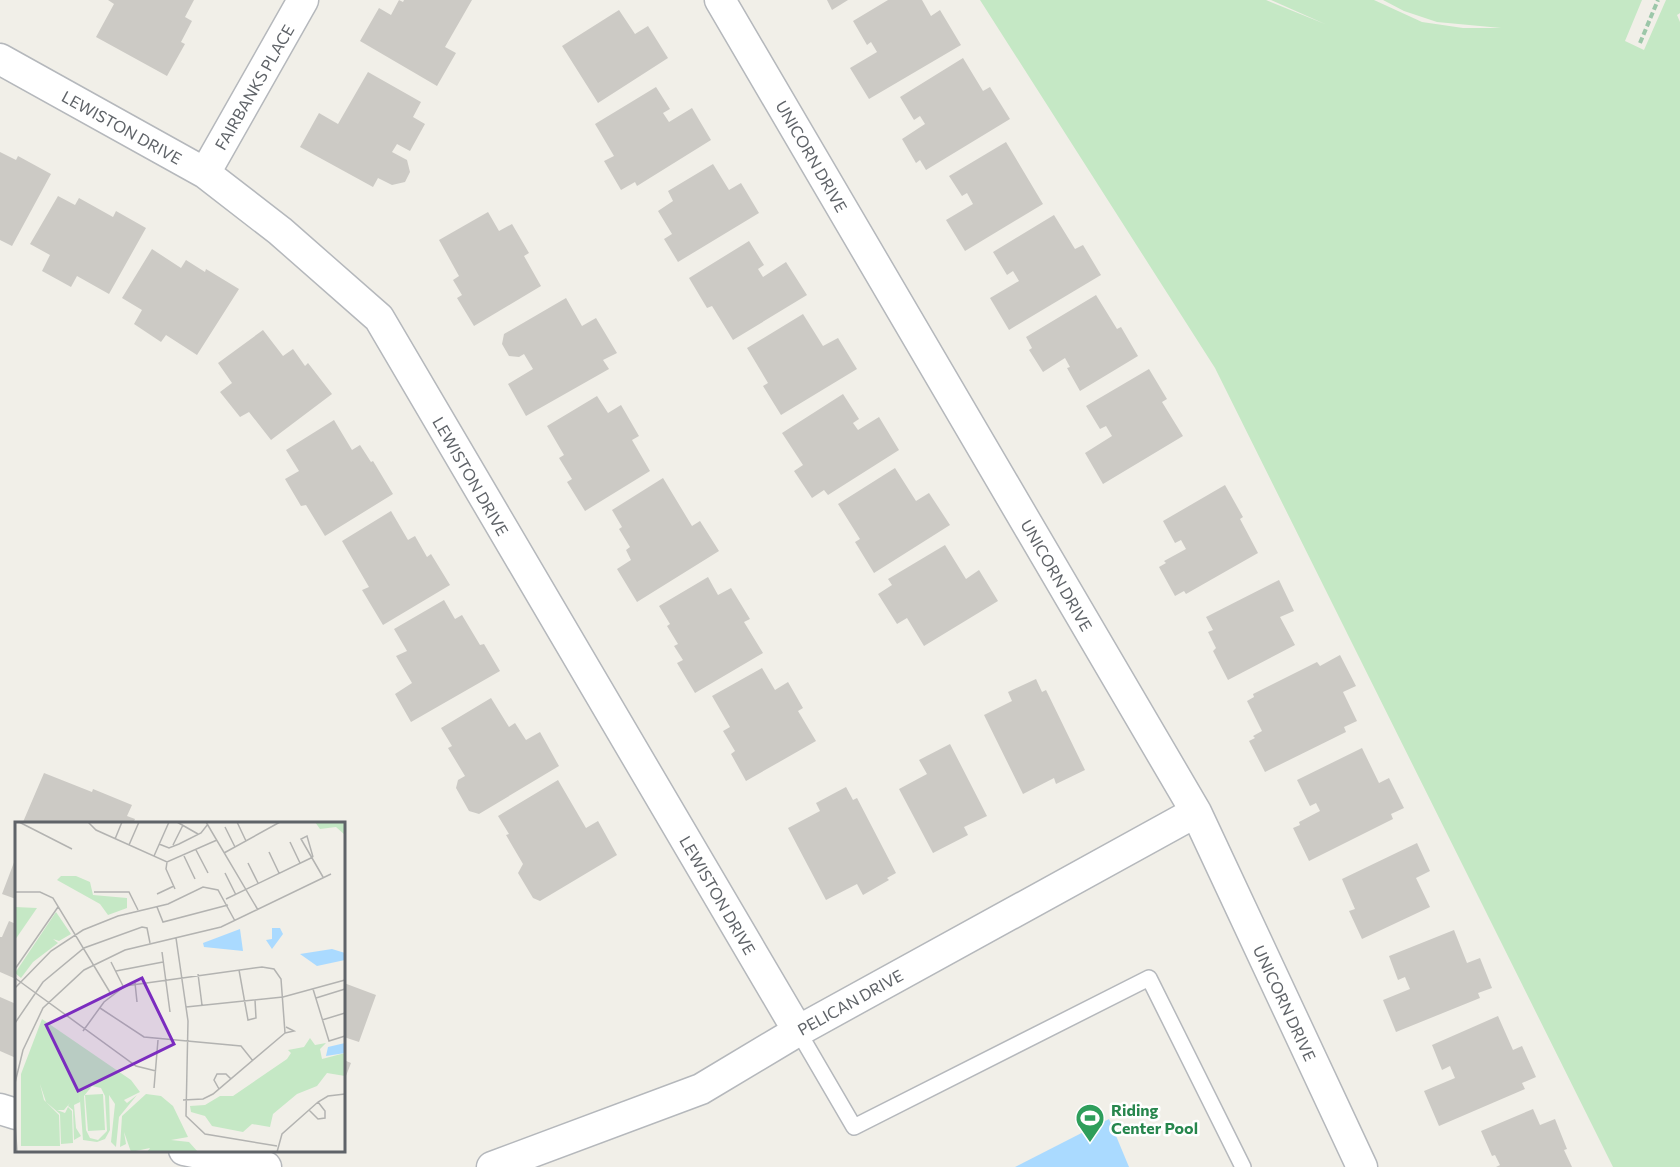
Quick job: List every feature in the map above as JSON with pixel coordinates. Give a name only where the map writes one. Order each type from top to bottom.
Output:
[{"type":"street","name":"FAIRBANKS PLACE","points":[[205,173],[303,0]]},
{"type":"street","name":"UNICORN DRIVE","points":[[720,0],[1196,812],[1362,1167]]},
{"type":"street","name":"LEWISTON DRIVE","points":[[0,59],[205,173],[280,231],[379,318],[798,1030]]},
{"type":"street","name":"PELICAN DRIVE","points":[[492,1167],[545,1157],[701,1089],[798,1030],[1196,812]]},
{"type":"street","points":[[0,1109],[15,1114]]},
{"type":"street","points":[[194,1152],[266,1167]]},
{"type":"lane","points":[[798,1030],[854,1127],[1149,978],[1243,1167]]},
{"type":"path","points":[[1640,43],[1658,0]]},
{"type":"green space","points":[[980,0],[1266,0],[1325,24],[1271,0],[1374,0],[1422,22],[1463,28],[1501,28],[1437,22],[1404,11],[1383,0],[1642,0],[1625,41],[1644,50],[1666,0],[1680,0],[1680,13],[1677,15],[1680,22],[1680,1167],[1613,1167],[1215,368]]},
{"type":"water","name":"Riding Center Pool","points":[[1109,1119],[1129,1167],[1015,1167]]},
{"type":"building","points":[[108,0],[194,0],[185,17],[192,21],[181,42],[185,44],[167,76],[96,37],[114,4]]},
{"type":"building","points":[[399,0],[403,2],[404,0],[472,0],[445,47],[456,53],[437,86],[360,41],[379,8],[391,15]]},
{"type":"building","points":[[827,0],[848,0],[832,10]]},
{"type":"building","points":[[888,0],[922,0],[931,16],[940,10],[961,45],[869,99],[850,68],[877,52],[871,42],[867,45],[853,21]]},
{"type":"building","points":[[619,10],[635,34],[648,26],[668,58],[598,103],[562,46]]},
{"type":"building","points":[[963,58],[983,91],[990,87],[1010,119],[926,170],[920,160],[916,163],[902,139],[925,124],[920,116],[914,120],[900,97]]},
{"type":"building","points":[[368,72],[421,102],[413,117],[425,124],[410,151],[397,144],[392,152],[407,160],[410,172],[405,182],[392,185],[378,178],[373,187],[300,147],[319,113],[338,124]]},
{"type":"building","points":[[656,87],[670,109],[663,113],[669,122],[692,108],[711,140],[637,186],[635,182],[621,190],[604,161],[614,156],[595,124]]},
{"type":"building","points":[[1006,142],[1043,204],[965,251],[946,220],[973,204],[967,193],[962,196],[949,176]]},
{"type":"building","points":[[0,152],[16,160],[18,156],[51,174],[12,246],[0,240]]},
{"type":"building","points":[[713,164],[729,190],[741,183],[759,213],[678,262],[664,239],[672,234],[658,211],[673,201],[668,191]]},
{"type":"building","points":[[58,196],[75,205],[79,198],[113,217],[116,211],[146,228],[109,294],[77,276],[71,287],[42,271],[50,255],[30,244]]},
{"type":"building","points":[[488,212],[499,231],[512,224],[529,253],[524,256],[541,286],[474,326],[457,298],[462,295],[453,280],[459,276],[439,240]]},
{"type":"building","points":[[1054,215],[1075,249],[1083,245],[1101,275],[1009,330],[990,298],[1019,281],[1013,271],[1007,275],[993,252]]},
{"type":"building","points":[[749,241],[764,265],[758,269],[763,277],[786,262],[807,295],[733,340],[712,306],[707,308],[689,278]]},
{"type":"building","points":[[152,249],[181,268],[186,260],[239,289],[197,355],[166,335],[161,342],[134,324],[142,310],[122,298]]},
{"type":"building","points":[[1096,295],[1117,329],[1121,327],[1138,356],[1080,391],[1067,368],[1070,367],[1065,358],[1043,372],[1029,350],[1032,348],[1026,337]]},
{"type":"building","points":[[566,298],[582,326],[596,318],[617,353],[603,360],[609,369],[526,416],[508,384],[533,369],[524,354],[519,357],[509,356],[502,344],[504,334]]},
{"type":"building","points":[[803,314],[823,346],[838,338],[857,369],[781,415],[763,386],[768,383],[747,348]]},
{"type":"building","points":[[263,330],[283,356],[293,349],[305,366],[308,363],[332,394],[271,440],[249,412],[240,417],[220,392],[232,383],[218,363]]},
{"type":"building","points":[[1149,369],[1167,399],[1162,402],[1183,436],[1103,484],[1085,453],[1112,436],[1106,426],[1100,429],[1086,406]]},
{"type":"building","points":[[843,394],[859,419],[853,423],[858,430],[879,417],[899,450],[828,495],[824,490],[812,498],[794,471],[803,465],[782,433]]},
{"type":"building","points":[[597,396],[608,413],[621,405],[639,436],[632,440],[650,471],[585,511],[567,482],[572,479],[559,458],[564,455],[547,426]]},
{"type":"building","points":[[334,420],[352,450],[360,445],[371,462],[373,461],[393,494],[325,536],[306,505],[301,506],[285,479],[299,471],[286,450]]},
{"type":"building","points":[[895,468],[916,501],[929,493],[950,525],[874,573],[855,542],[860,539],[838,504]]},
{"type":"building","points":[[663,478],[692,526],[700,521],[719,551],[637,602],[617,569],[631,560],[626,550],[630,547],[619,529],[622,527],[612,510]]},
{"type":"building","points":[[1225,485],[1243,517],[1240,519],[1258,553],[1186,594],[1184,591],[1175,596],[1159,567],[1166,563],[1164,561],[1186,549],[1181,540],[1175,543],[1163,521]]},
{"type":"building","points":[[391,511],[408,540],[415,536],[427,557],[431,554],[450,585],[383,625],[362,590],[369,587],[342,541]]},
{"type":"building","points":[[945,545],[966,579],[979,570],[998,601],[924,646],[907,618],[897,624],[878,594],[892,585],[888,579]]},
{"type":"building","points":[[708,577],[718,595],[731,588],[750,619],[744,622],[763,653],[695,693],[677,663],[683,660],[674,646],[678,644],[659,606]]},
{"type":"building","points":[[1279,580],[1294,611],[1280,617],[1295,645],[1228,680],[1213,651],[1216,648],[1208,632],[1213,630],[1206,617]]},
{"type":"building","points":[[444,600],[455,619],[462,615],[480,645],[484,644],[500,671],[411,722],[395,694],[412,683],[396,656],[407,651],[394,629]]},
{"type":"building","points":[[1340,655],[1356,686],[1343,692],[1357,721],[1344,727],[1346,732],[1265,772],[1249,741],[1262,731],[1247,701],[1254,697],[1253,694],[1317,662],[1320,666]]},
{"type":"building","points":[[762,668],[775,690],[788,682],[803,708],[798,711],[816,741],[746,781],[731,754],[735,751],[723,731],[730,727],[712,696]]},
{"type":"building","points":[[1036,679],[1042,692],[1046,690],[1085,770],[1056,784],[1054,778],[1023,794],[984,715],[1012,701],[1008,692]]},
{"type":"building","points":[[491,698],[509,727],[515,723],[526,740],[540,732],[559,766],[479,814],[469,811],[456,788],[458,780],[465,776],[448,748],[452,746],[441,728]]},
{"type":"building","points":[[950,744],[987,816],[964,827],[968,835],[933,853],[899,789],[927,774],[919,760]]},
{"type":"building","points":[[1362,748],[1379,783],[1389,778],[1404,808],[1391,814],[1393,819],[1309,861],[1293,828],[1300,825],[1299,822],[1320,811],[1316,803],[1310,806],[1297,780]]},
{"type":"building","points":[[44,773],[132,805],[127,816],[135,819],[134,822],[23,822]]},
{"type":"building","points":[[558,780],[586,828],[598,821],[617,855],[540,901],[533,898],[518,873],[523,864],[498,816]]},
{"type":"building","points":[[846,787],[853,800],[857,798],[896,873],[887,878],[889,880],[863,895],[857,884],[826,900],[788,828],[820,811],[816,803]]},
{"type":"building","points":[[1417,843],[1430,871],[1416,878],[1430,907],[1362,939],[1349,911],[1355,909],[1342,879]]},
{"type":"building","points":[[15,860],[15,899],[2,894]]},
{"type":"building","points":[[9,921],[15,924],[15,979],[0,972],[0,937]]},
{"type":"building","points":[[1454,930],[1467,963],[1480,958],[1492,988],[1478,993],[1480,998],[1396,1032],[1383,1000],[1410,989],[1405,977],[1398,980],[1389,956]]},
{"type":"building","points":[[345,983],[376,995],[359,1042],[345,1037]]},
{"type":"building","points":[[0,997],[15,1004],[15,1058],[0,1051]]},
{"type":"building","points":[[1498,1016],[1513,1050],[1522,1046],[1536,1077],[1522,1083],[1525,1089],[1439,1126],[1424,1091],[1455,1078],[1450,1066],[1442,1070],[1432,1045]]},
{"type":"building","points":[[345,1060],[351,1063],[345,1078]]},
{"type":"building","points":[[1533,1109],[1540,1125],[1555,1119],[1567,1149],[1564,1150],[1572,1167],[1496,1167],[1500,1165],[1495,1155],[1492,1156],[1481,1131]]},
{"type":"place","name":"Riding Center Pool","points":[[1090,1144]]}]
